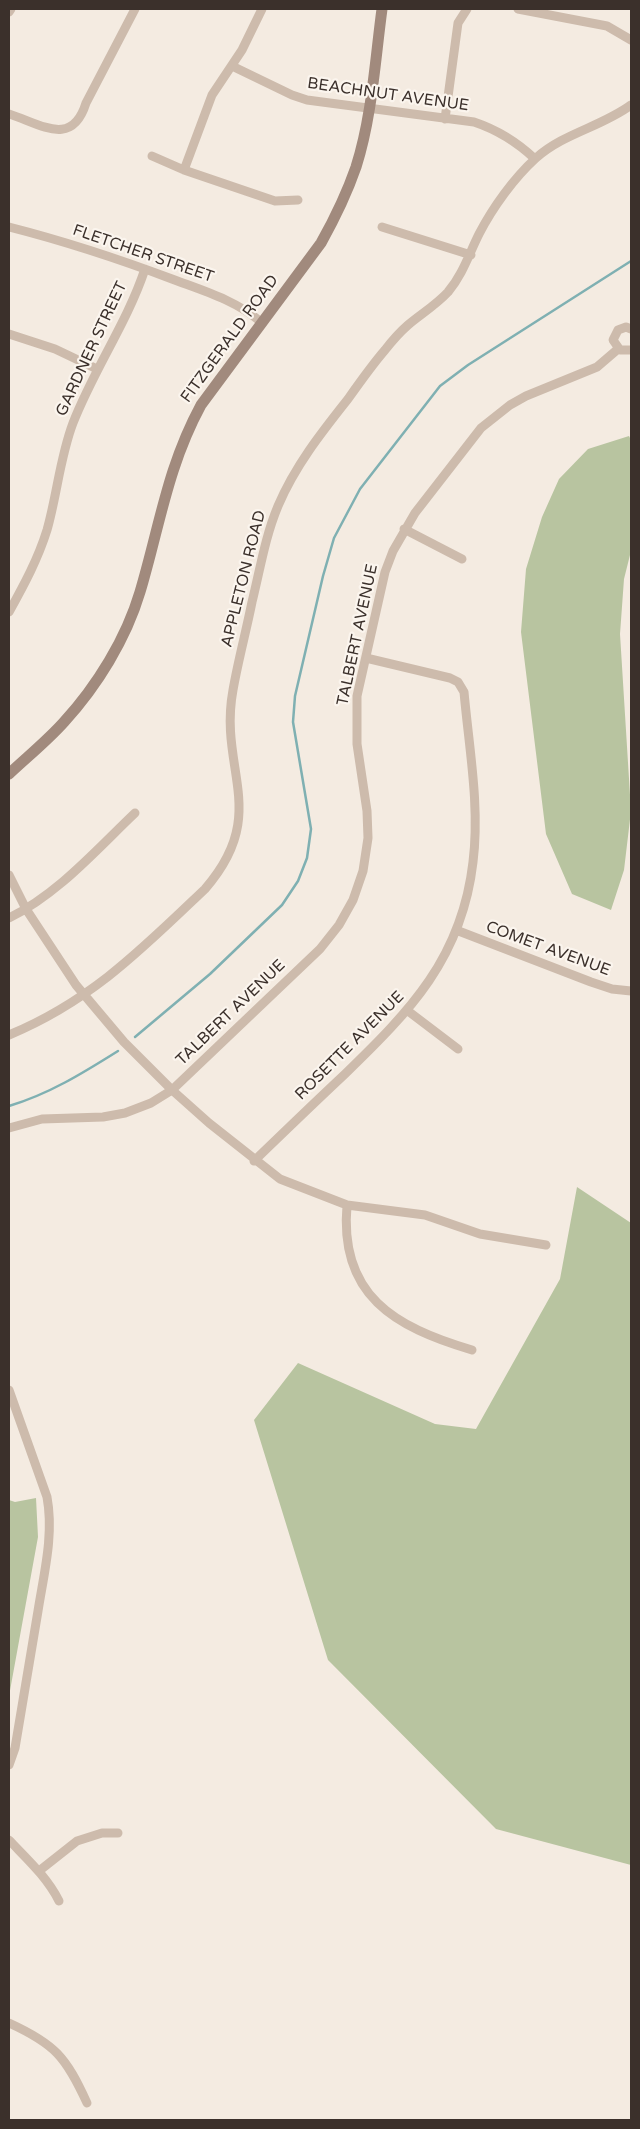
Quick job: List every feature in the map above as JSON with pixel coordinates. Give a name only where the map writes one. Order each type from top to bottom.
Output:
[{"type":"main road","name":"FITZGERALD ROAD","points":[[9,774],[63,723],[88,694],[110,657],[140,593],[167,485],[186,433],[201,405],[321,242],[335,218],[356,166],[368,109],[382,9]]},
{"type":"street","points":[[9,114],[54,130],[65,130],[75,125],[82,116],[86,103],[135,9]]},
{"type":"street","points":[[184,170],[212,96],[232,66],[262,9]]},
{"type":"street","points":[[445,119],[458,23],[467,9]]},
{"type":"street","points":[[518,9],[607,26],[631,40]]},
{"type":"street","name":"BEACHNUT AVENUE","points":[[232,66],[292,95],[317,102],[368,109],[390,109],[474,122],[496,130],[517,142],[535,159]]},
{"type":"street","name":"APPLETON ROAD","points":[[9,1035],[60,1011],[129,961],[205,889],[228,858],[236,834],[240,809],[231,733],[232,692],[264,550],[278,507],[292,477],[310,448],[383,352],[406,327],[448,292],[461,275],[488,218],[535,159],[566,137],[606,120],[631,105]]},
{"type":"street","points":[[152,156],[184,170],[276,201],[298,200]]},
{"type":"street","name":"FLETCHER STREET","points":[[9,227],[145,269],[226,298],[248,311],[261,322]]},
{"type":"street","points":[[382,227],[471,255]]},
{"type":"street","name":"GARDNER STREET","points":[[9,612],[39,554],[47,529],[72,426],[97,369],[127,317],[145,269]]},
{"type":"street","points":[[631,329],[622,328],[615,332],[613,340],[618,349],[624,352],[631,350]]},
{"type":"street","points":[[9,334],[55,349],[97,369]]},
{"type":"street","name":"TALBERT AVENUE","points":[[9,1128],[42,1120],[103,1117],[125,1113],[151,1103],[172,1090],[320,949],[339,925],[353,900],[363,870],[368,838],[367,812],[355,726],[357,696],[385,572],[404,529],[469,442],[493,418],[526,396],[597,367],[618,349]]},
{"type":"street","points":[[404,529],[462,558]]},
{"type":"street","name":"ROSETTE AVENUE","points":[[254,1161],[408,1011],[438,970],[456,930],[470,883],[475,838],[464,692],[458,682],[450,678],[366,658]]},
{"type":"street","points":[[9,918],[26,909],[62,882],[135,813]]},
{"type":"street","points":[[9,875],[26,909],[84,995],[124,1042],[172,1090],[254,1161],[280,1179],[347,1205],[425,1215],[480,1234],[546,1245]]},
{"type":"street","name":"COMET AVENUE","points":[[456,930],[591,982],[612,989],[631,991]]},
{"type":"street","points":[[408,1011],[458,1049]]},
{"type":"street","points":[[347,1205],[345,1226],[348,1253],[359,1280],[373,1301],[404,1322],[472,1350]]},
{"type":"street","points":[[9,1390],[13,1412],[21,1422],[47,1497],[50,1516],[50,1539],[15,1748],[9,1765]]},
{"type":"street","points":[[39,1871],[77,1841],[102,1833],[118,1833]]},
{"type":"street","points":[[9,1840],[53,1888],[59,1901]]},
{"type":"street","points":[[9,2022],[37,2036],[54,2048],[75,2075],[87,2103]]},
{"type":"green space","points":[[629,436],[631,440],[631,551],[624,579],[620,634],[631,811],[624,870],[611,910],[572,894],[546,834],[521,632],[526,569],[542,517],[559,479],[588,449]]},
{"type":"green space","points":[[577,1187],[631,1223],[631,1865],[496,1829],[328,1660],[254,1420],[298,1363],[435,1424],[476,1429],[560,1279]]},
{"type":"green space","points":[[36,1498],[38,1537],[9,1696],[9,1500],[15,1502]]},
{"type":"waterway","points":[[135,1037],[210,974],[282,905],[298,881],[307,858],[311,829],[293,722],[295,696],[323,576],[334,538],[360,489],[440,386],[468,365],[631,261]]},
{"type":"waterway","points":[[9,1106],[52,1089],[118,1051]]}]
